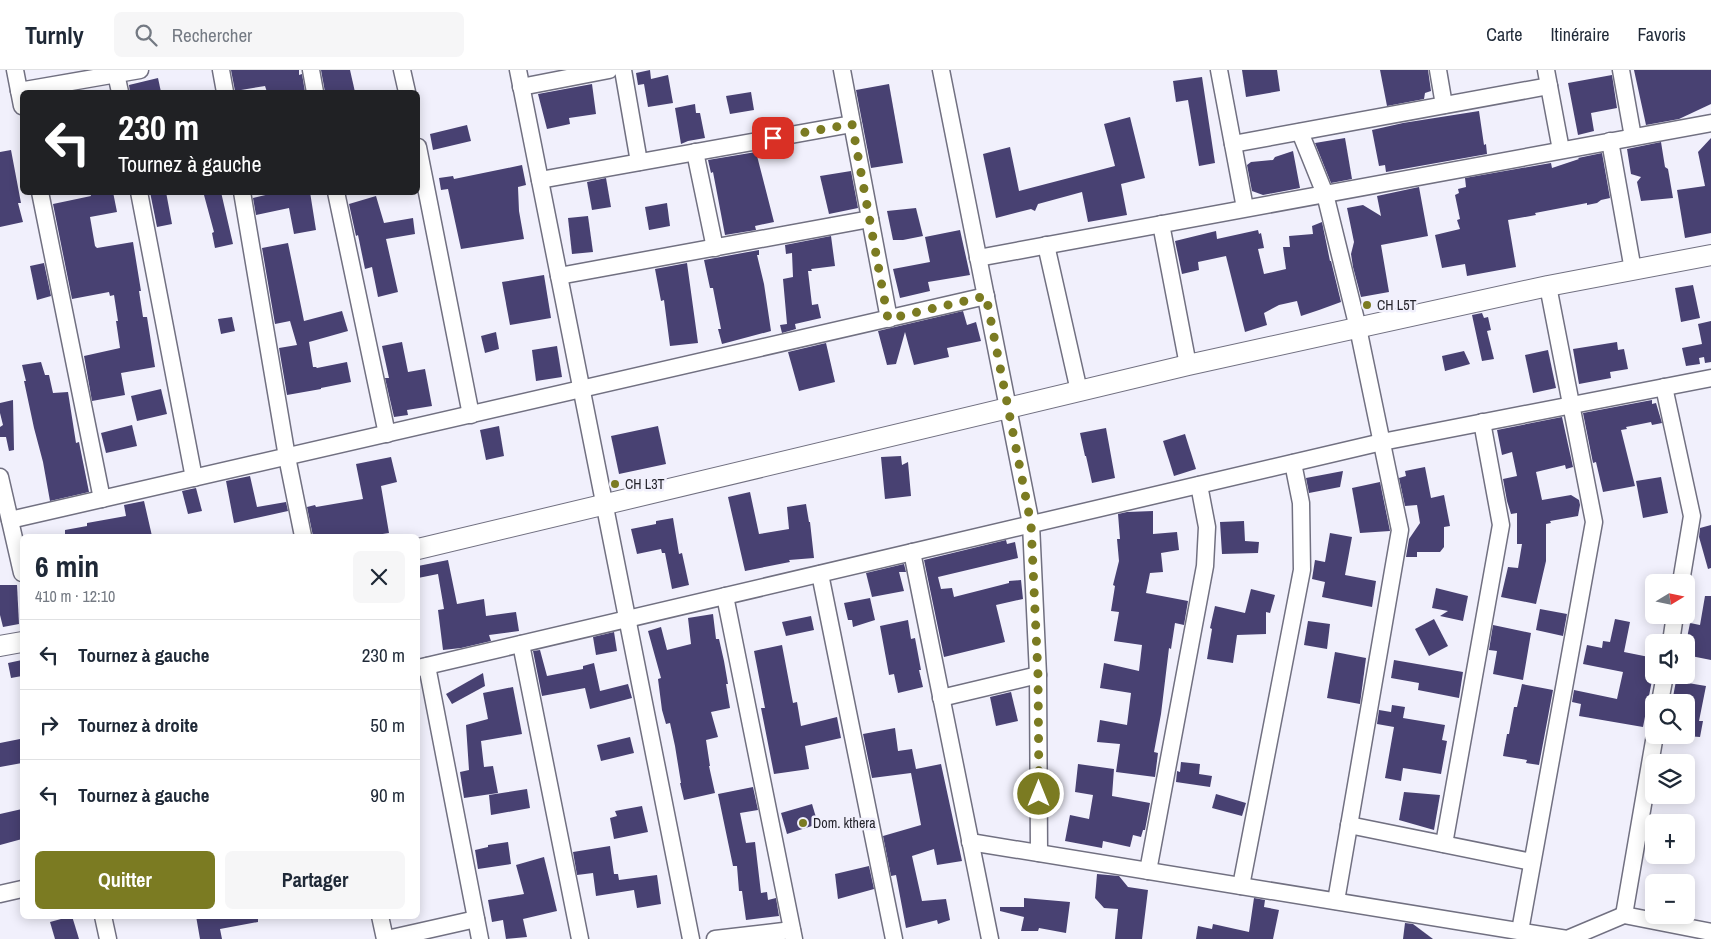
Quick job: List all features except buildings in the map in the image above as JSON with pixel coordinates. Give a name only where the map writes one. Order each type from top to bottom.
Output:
[{"type":"street","points":[[15,70],[20,93]]},
{"type":"street","points":[[53,90],[140,70]]},
{"type":"street","points":[[222,70],[225,90]]},
{"type":"street","points":[[311,70],[315,90]]},
{"type":"street","points":[[402,70],[407,90]]},
{"type":"street","points":[[518,70],[691,939]]},
{"type":"street","points":[[521,87],[609,70]]},
{"type":"street","points":[[622,70],[639,162]]},
{"type":"street","points":[[842,70],[888,319]]},
{"type":"street","points":[[941,70],[1031,524],[1038,675],[1039,853]]},
{"type":"street","points":[[1219,70],[1245,208]]},
{"type":"street","points":[[1438,70],[1444,105]]},
{"type":"street","points":[[1621,70],[1633,137]]},
{"type":"street","points":[[116,74],[120,90]]},
{"type":"street","points":[[1233,144],[1444,105],[1548,78],[1561,150]]},
{"type":"street","points":[[978,258],[1711,122]]},
{"type":"street","points":[[540,180],[852,124]]},
{"type":"street","points":[[1300,132],[1325,194],[1358,328],[1400,530],[1336,901]]},
{"type":"street","points":[[1610,141],[1633,270]]},
{"type":"street","points":[[695,152],[715,248]]},
{"type":"street","points":[[420,157],[471,414]]},
{"type":"street","points":[[41,195],[102,499]]},
{"type":"street","points":[[140,195],[194,478]]},
{"type":"street","points":[[243,195],[287,457],[303,534]]},
{"type":"street","points":[[337,195],[387,434]]},
{"type":"street","points":[[559,276],[870,220]]},
{"type":"street","points":[[1161,224],[1188,365]]},
{"type":"street","points":[[1046,245],[1079,391]]},
{"type":"street","points":[[420,549],[1188,365],[1548,286],[1711,254]]},
{"type":"street","points":[[1520,931],[1594,522],[1548,286]]},
{"type":"street","points":[[10,520],[986,296]]},
{"type":"street","points":[[480,939],[422,667],[1382,442],[1711,378]]},
{"type":"street","points":[[1664,387],[1692,516],[1682,574]]},
{"type":"street","points":[[1444,844],[1501,526],[1482,422]]},
{"type":"street","points":[[1242,886],[1302,570],[1301,503],[1293,463]]},
{"type":"street","points":[[0,477],[20,564]]},
{"type":"street","points":[[1148,871],[1205,566],[1207,526],[1199,485]]},
{"type":"street","points":[[912,552],[990,939]]},
{"type":"street","points":[[820,574],[894,939]]},
{"type":"street","points":[[715,939],[793,934],[725,596]]},
{"type":"street","points":[[0,646],[20,642]]},
{"type":"street","points":[[521,644],[580,939]]},
{"type":"street","points":[[941,698],[1038,675]]},
{"type":"street","points":[[1624,916],[1653,744]]},
{"type":"street","points":[[1349,825],[1532,862]]},
{"type":"street","points":[[970,842],[1568,939],[1624,916],[1711,932]]},
{"type":"street","points":[[0,894],[20,889]]},
{"type":"street","points":[[104,919],[108,939]]},
{"type":"street","points":[[381,919],[386,939],[476,919]]},
{"type":"place","name":"CH L5T","points":[[1367,305]]},
{"type":"place","name":"CH L3T","points":[[615,484]]},
{"type":"place","name":"Dom. kthera","points":[[803,823]]},
{"type":"route","points":[[773,138],[852,124],[888,319],[986,296],[1031,524],[1038,675],[1039,794]]}]
